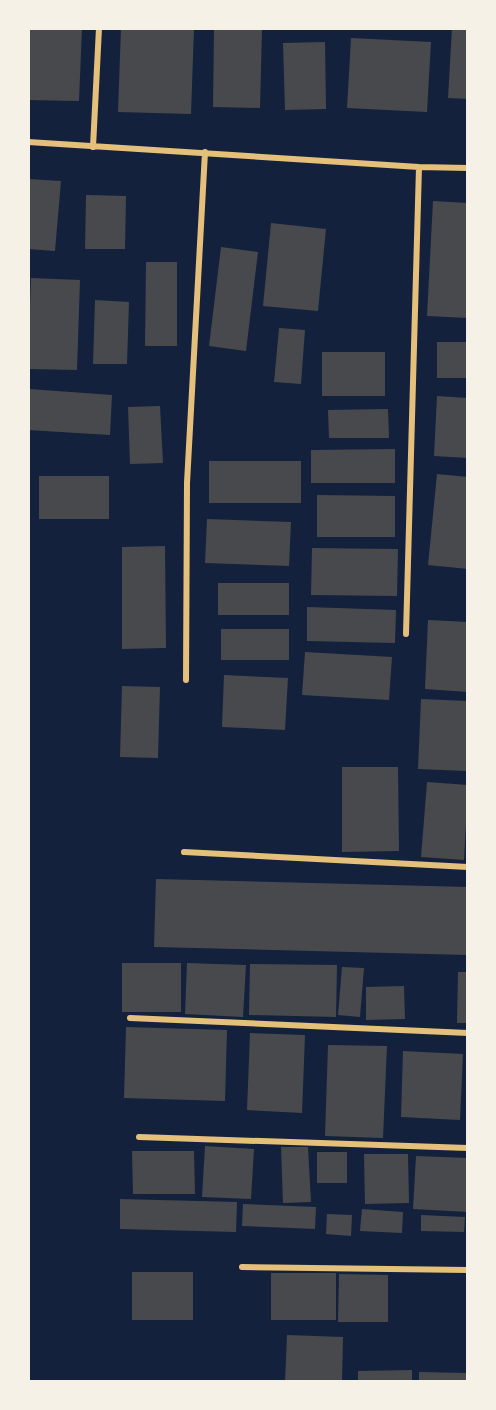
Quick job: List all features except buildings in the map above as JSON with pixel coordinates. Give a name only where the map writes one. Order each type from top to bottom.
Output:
[{"type":"street","points":[[93,147],[99,28]]},
{"type":"street","points":[[28,142],[468,168]]},
{"type":"street","points":[[186,680],[187,483],[205,152]]},
{"type":"street","points":[[406,634],[419,166]]},
{"type":"street","points":[[184,852],[468,867]]},
{"type":"street","points":[[130,1018],[468,1033]]},
{"type":"street","points":[[139,1137],[468,1148]]},
{"type":"street","points":[[242,1268],[468,1270]]}]
